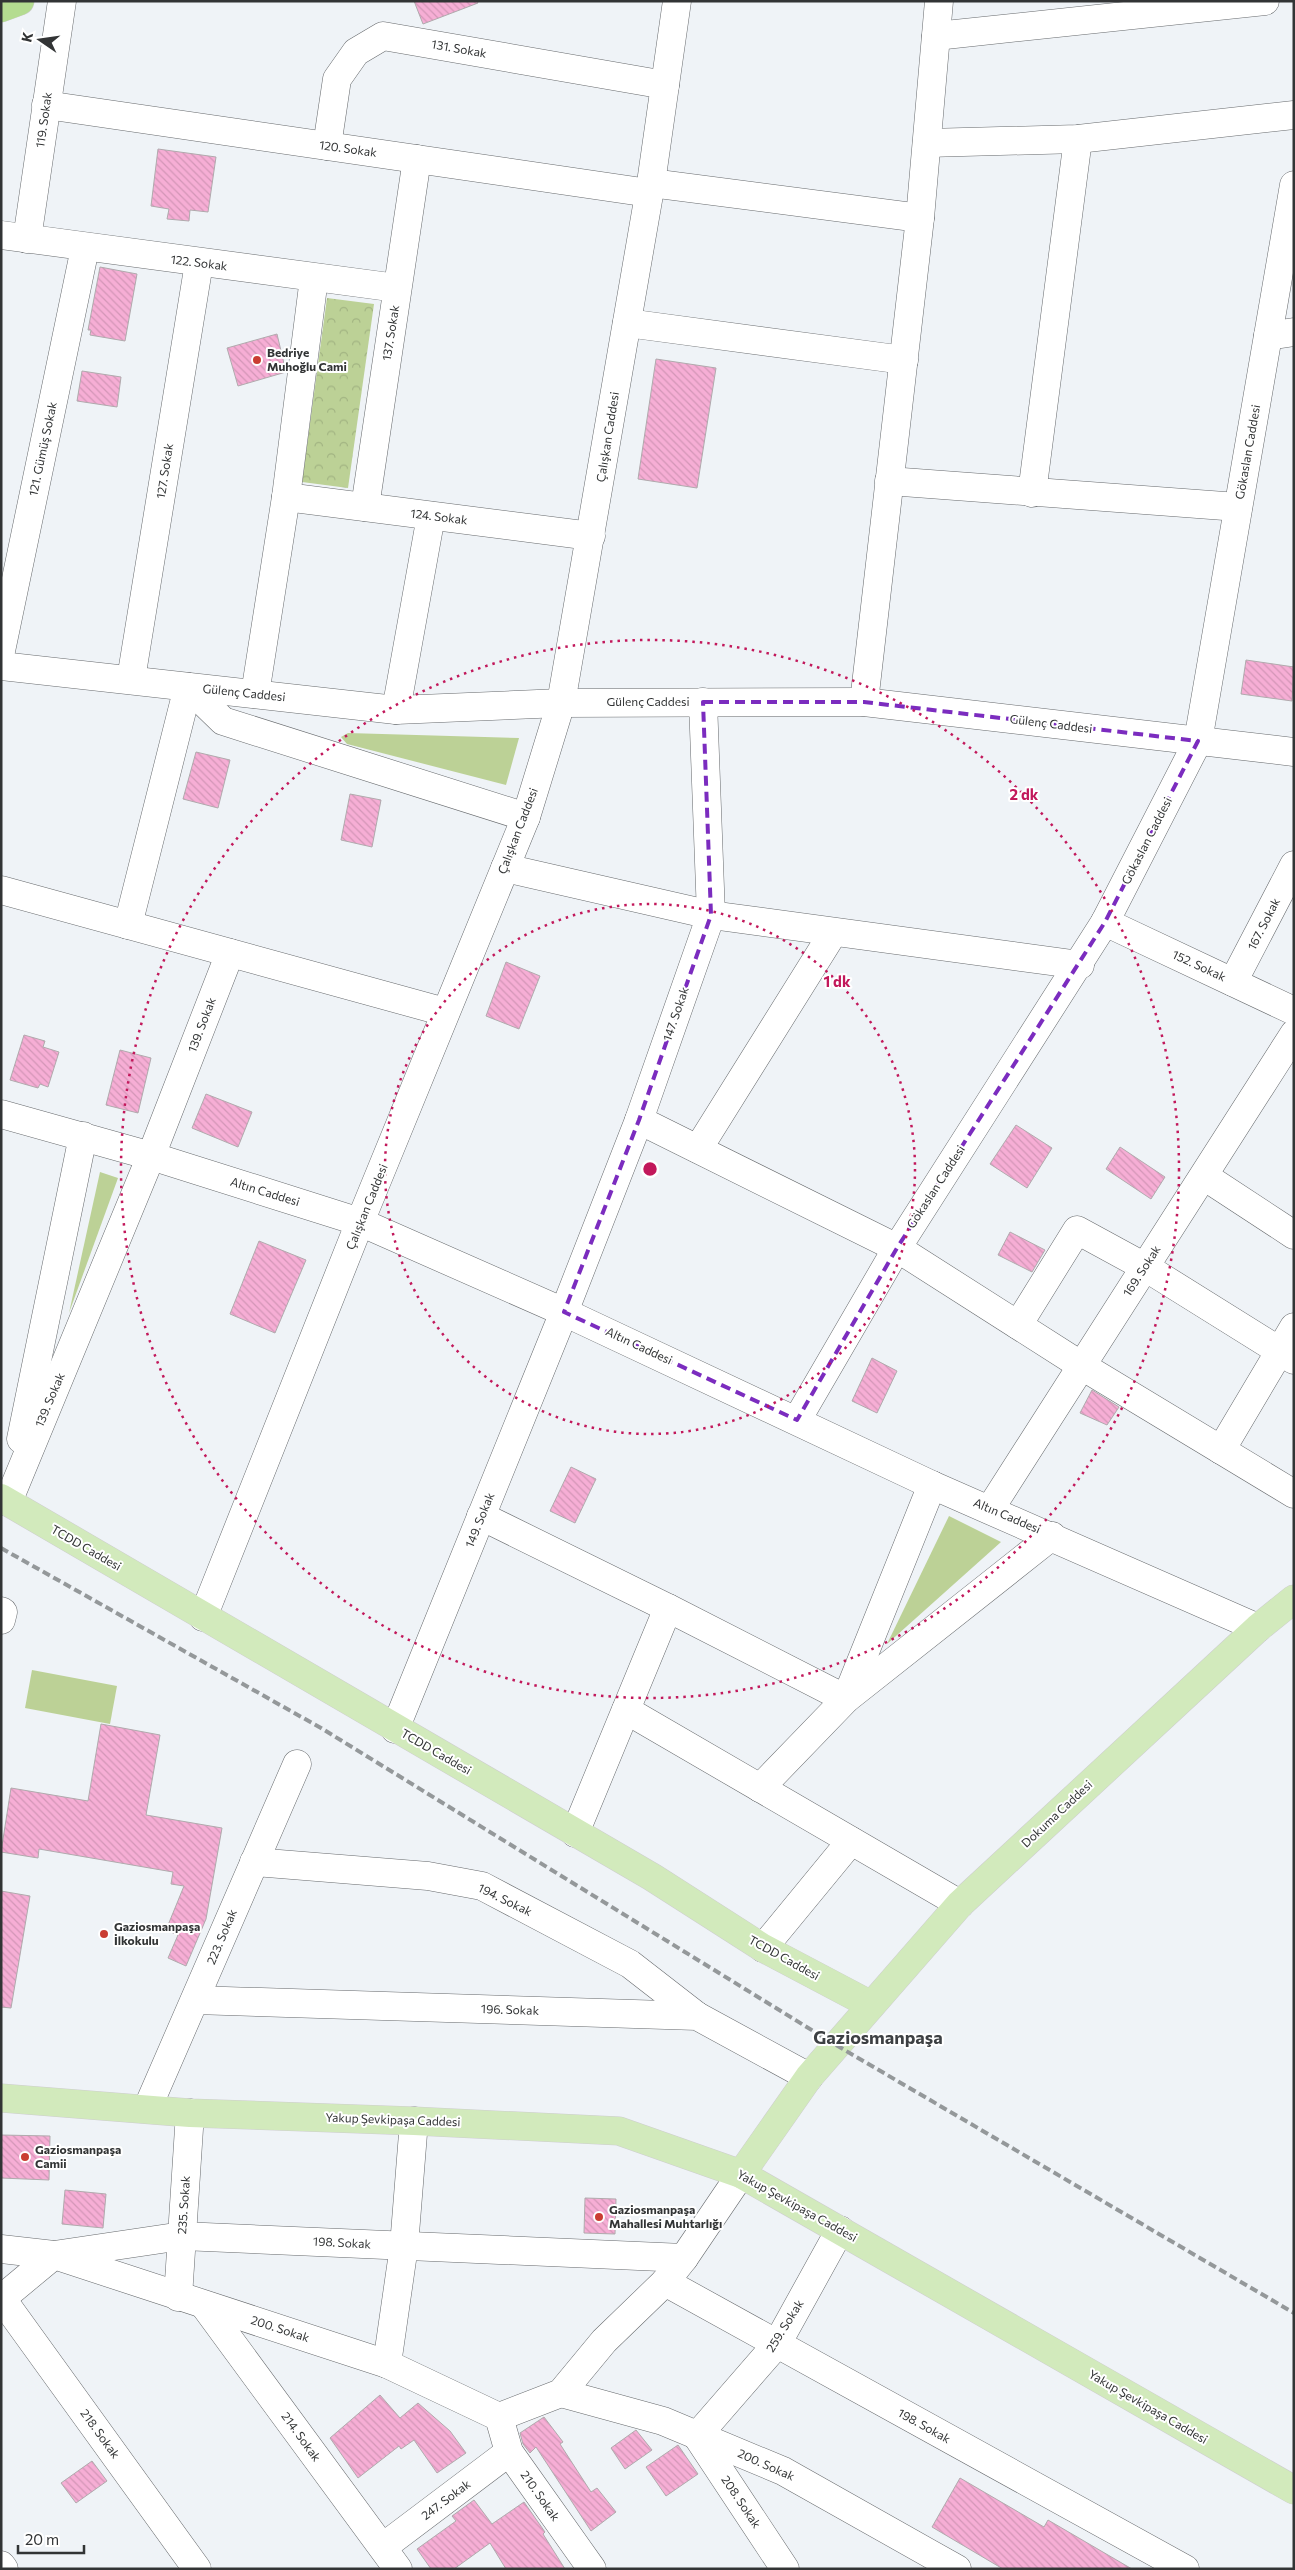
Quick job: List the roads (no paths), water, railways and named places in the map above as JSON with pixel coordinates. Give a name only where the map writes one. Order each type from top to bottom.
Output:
[{"type":"highway","points":[[1,8],[20,1]]},
{"type":"main road","name":"TCDD Caddesi","points":[[4,1500],[652,1877],[763,1948],[870,2004]]},
{"type":"main road","name":"Dokuma Caddesi","points":[[741,2174],[809,2078],[870,2004],[960,1904],[1258,1628],[1294,1600]]},
{"type":"main road","name":"Yakup Şevkipaşa Caddesi","points":[[1,2098],[190,2113],[414,2120],[619,2131],[741,2174],[1294,2490]]},
{"type":"street","name":"119. Sokak","points":[[14,237],[46,106],[62,1]]},
{"type":"street","name":"Çalışkan Caddesi","points":[[203,1617],[360,1222],[526,817],[561,703],[650,188],[677,1]]},
{"type":"street","points":[[864,702],[920,218],[939,1]]},
{"type":"street","points":[[936,36],[1265,1]]},
{"type":"street","name":"131. Sokak","points":[[327,146],[337,79],[356,52],[383,36],[665,85]]},
{"type":"street","name":"120. Sokak","points":[[46,106],[417,159],[650,188],[920,218]]},
{"type":"street","points":[[927,143],[1078,139],[1294,115]]},
{"type":"street","points":[[1032,493],[1078,139]]},
{"type":"street","name":"137. Sokak","points":[[365,507],[417,159]]},
{"type":"street","name":"Gökaslan Caddesi","points":[[798,1420],[897,1248],[1080,965],[1105,922],[1198,741],[1238,507],[1281,334],[1294,185]]},
{"type":"street","name":"122. Sokak","points":[[14,237],[85,248],[398,288]]},
{"type":"street","name":"121. Gümüş Sokak","points":[[1,651],[85,248]]},
{"type":"street","name":"127. Sokak","points":[[131,680],[199,262]]},
{"type":"street","points":[[255,694],[286,497],[314,278]]},
{"type":"street","points":[[627,323],[904,360]]},
{"type":"street","points":[[890,481],[1238,507]]},
{"type":"street","name":"124. Sokak","points":[[286,497],[591,536]]},
{"type":"street","points":[[396,710],[431,516]]},
{"type":"street","name":"Gülenç Caddesi","points":[[1,666],[396,710],[561,703],[864,702],[1294,752]]},
{"type":"street","points":[[188,687],[223,722],[526,817]]},
{"type":"street","points":[[128,925],[188,687]]},
{"type":"street","name":"147. Sokak","points":[[564,1312],[639,1120],[711,915],[703,702]]},
{"type":"street","name":"167. Sokak","points":[[1233,982],[1294,865]]},
{"type":"street","points":[[505,868],[711,915],[1080,965]]},
{"type":"street","points":[[1,890],[445,1012]]},
{"type":"street","name":"152. Sokak","points":[[1105,922],[1294,1010]]},
{"type":"street","points":[[698,1149],[833,933]]},
{"type":"street","name":"139. Sokak","points":[[4,1500],[151,1156],[230,953]]},
{"type":"street","name":"169. Sokak","points":[[990,1509],[1294,1034]]},
{"type":"street","name":"Altın Caddesi","points":[[1,1114],[151,1156],[360,1222],[564,1312],[932,1484],[1258,1628]]},
{"type":"street","points":[[639,1120],[897,1248],[1082,1366],[1294,1494]]},
{"type":"street","name":"139. Sokak","points":[[4,1500],[83,1136]]},
{"type":"street","points":[[1204,1176],[1294,1235]]},
{"type":"street","points":[[1018,1325],[1077,1230],[1145,1267],[1286,1356]]},
{"type":"street","name":"149. Sokak","points":[[395,1728],[564,1312]]},
{"type":"street","points":[[1221,1450],[1286,1356],[1294,1327]]},
{"type":"street","points":[[846,1699],[932,1484]]},
{"type":"street","points":[[481,1516],[668,1608],[846,1699]]},
{"type":"street","points":[[760,1788],[846,1699],[1052,1536]]},
{"type":"street","points":[[575,1833],[668,1608]]},
{"type":"street","points":[[626,1710],[960,1904]]},
{"type":"street","name":"223. Sokak","points":[[147,2109],[297,1764]]},
{"type":"street","points":[[763,1948],[851,1841]]},
{"type":"street","name":"194. Sokak","points":[[254,1862],[428,1876],[482,1886],[630,1964],[697,2016]]},
{"type":"street","name":"196. Sokak","points":[[195,2000],[697,2016],[809,2078]]},
{"type":"street","name":"235. Sokak","points":[[178,2296],[190,2113]]},
{"type":"street","points":[[387,2364],[404,2246],[414,2120]]},
{"type":"street","points":[[499,2417],[561,2393],[604,2341],[665,2282],[684,2258],[741,2174]]},
{"type":"street","name":"259. Sokak","points":[[697,2436],[777,2344],[840,2230]]},
{"type":"street","name":"198. Sokak","points":[[1,2249],[54,2255],[182,2236],[684,2258]]},
{"type":"street","points":[[2,2299],[54,2255]]},
{"type":"street","name":"200. Sokak","points":[[54,2255],[387,2364],[499,2417]]},
{"type":"street","name":"198. Sokak","points":[[665,2282],[1185,2569]]},
{"type":"street","name":"218. Sokak","points":[[2,2299],[197,2569]]},
{"type":"street","name":"214. Sokak","points":[[204,2305],[398,2569]]},
{"type":"street","name":"200. Sokak","points":[[561,2393],[663,2421],[783,2471],[957,2569]]},
{"type":"street","name":"210. Sokak","points":[[499,2417],[509,2452],[592,2569]]},
{"type":"street","name":"208. Sokak","points":[[697,2436],[786,2569]]},
{"type":"street","name":"247. Sokak","points":[[383,2547],[509,2452]]},
{"type":"street","points":[[1,2565],[4,2569]]},
{"type":"railway","points":[[1,1548],[321,1728],[836,2045],[1294,2313]]},
{"type":"place","name":"Bedriye Muhoğlu Cami","points":[[257,360]]},
{"type":"place","name":"Gaziosmanpaşa İlkokulu","points":[[104,1934]]},
{"type":"place","name":"Gaziosmanpaşa Camii","points":[[25,2157]]},
{"type":"place","name":"Gaziosmanpaşa Mahallesi Muhtarlığı","points":[[599,2217]]},
{"type":"district","name":"Gaziosmanpaşa","points":[[878,2038]]}]
